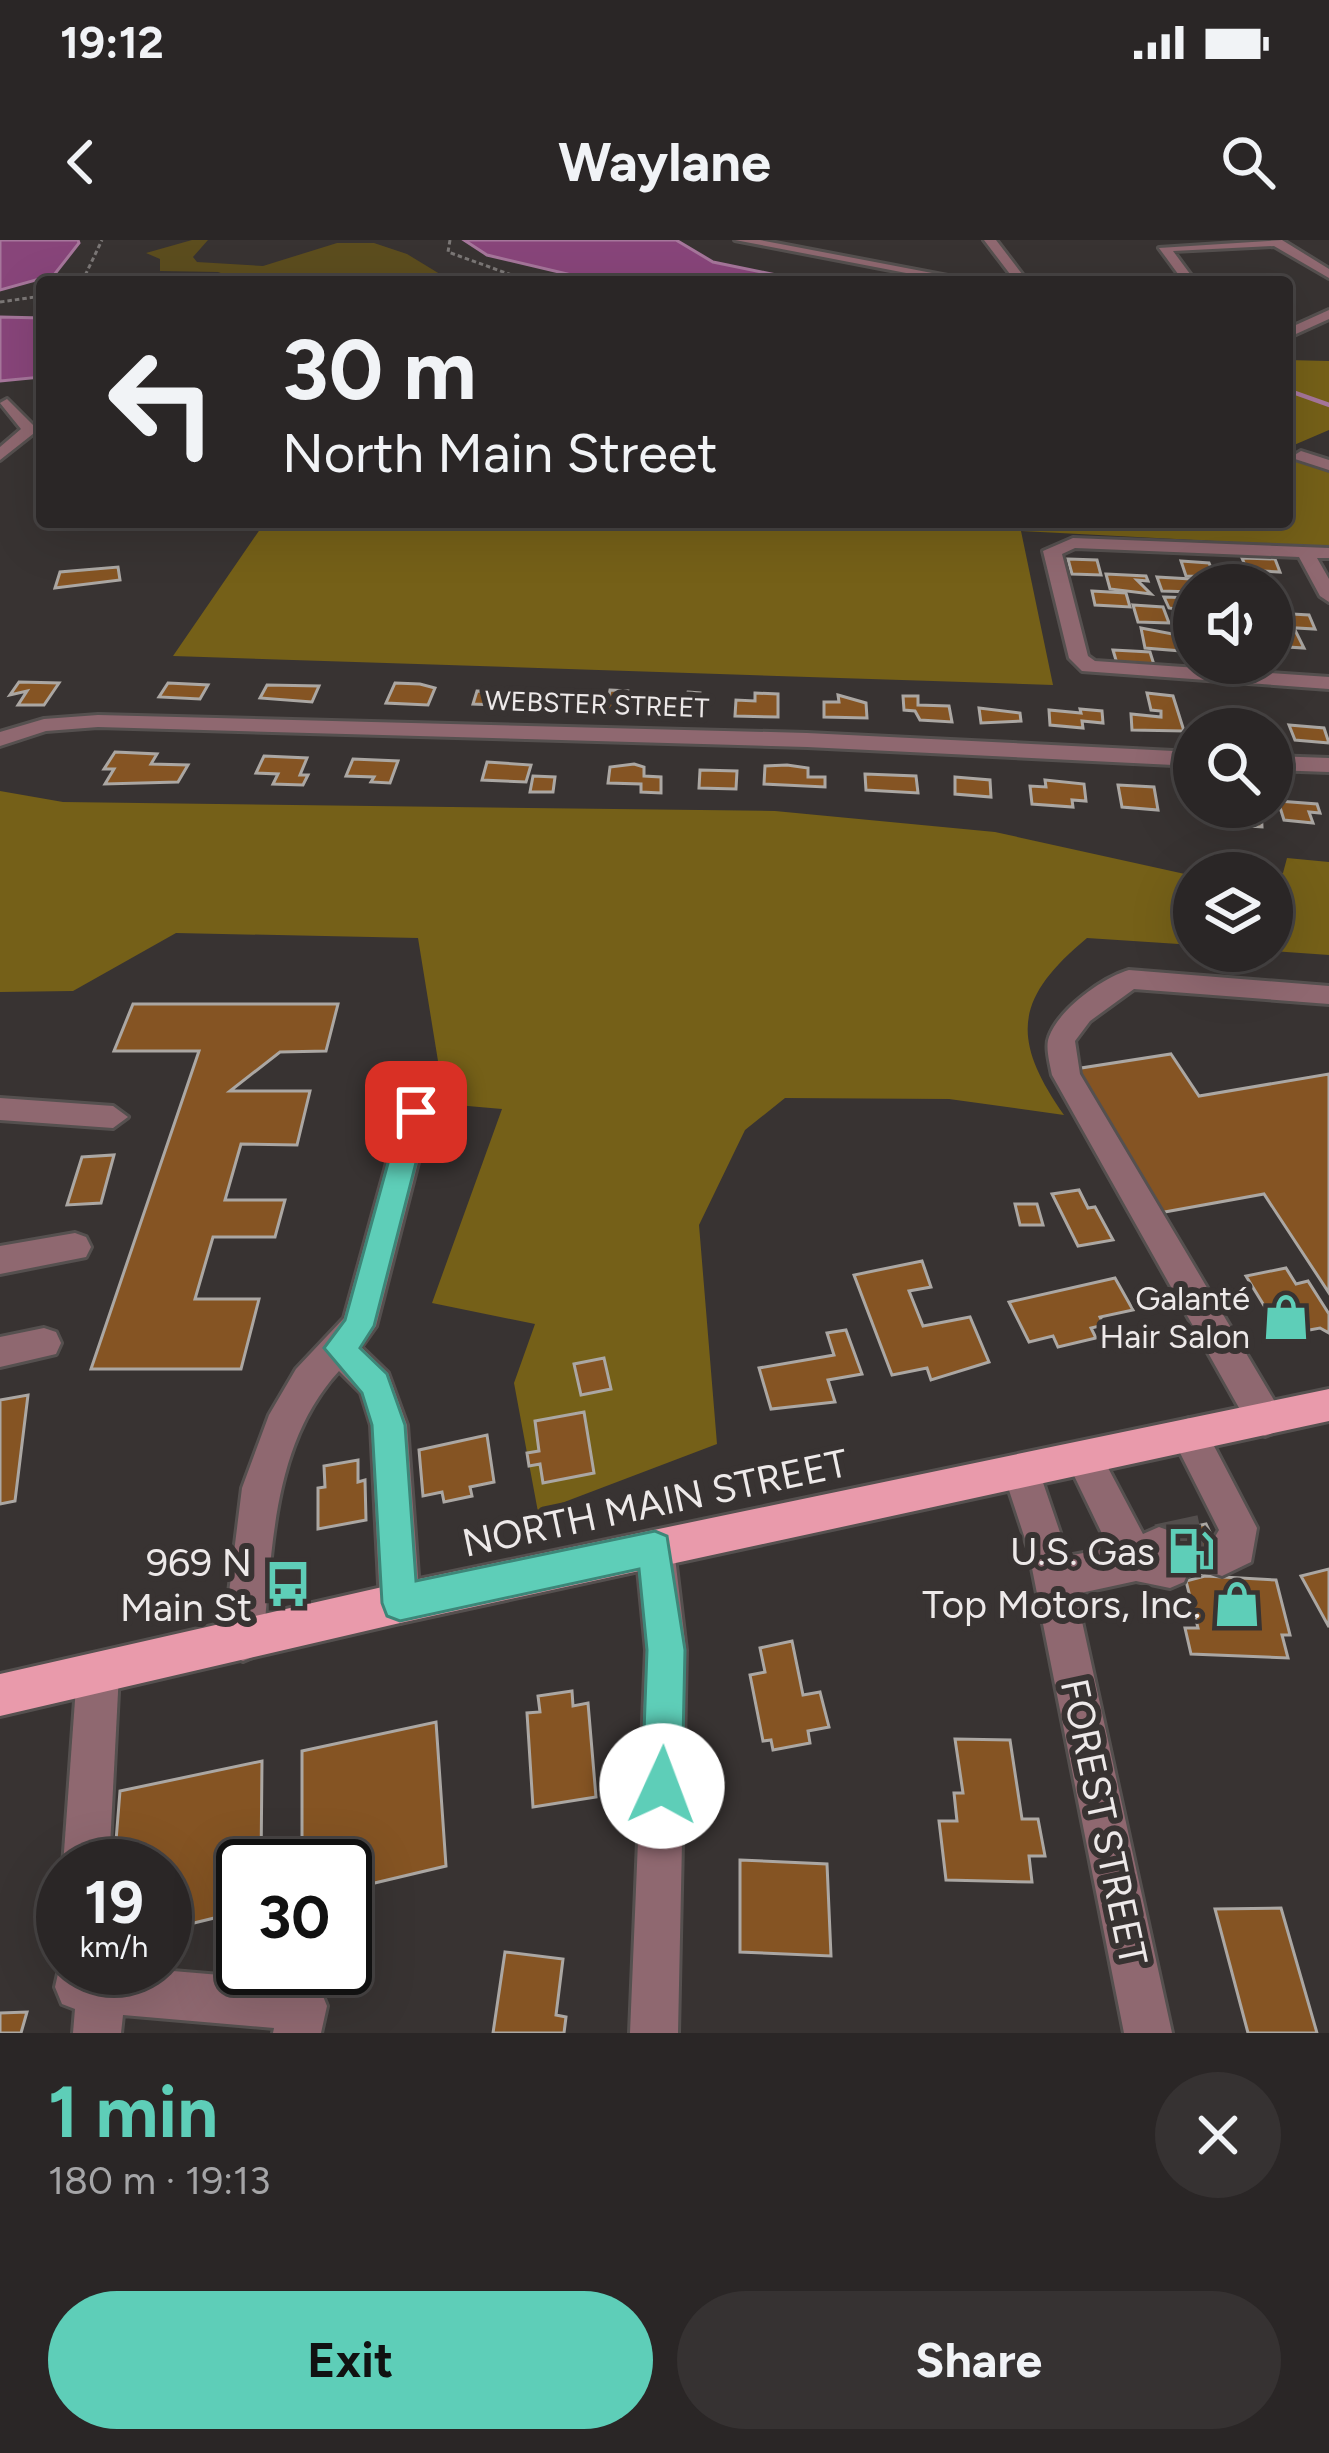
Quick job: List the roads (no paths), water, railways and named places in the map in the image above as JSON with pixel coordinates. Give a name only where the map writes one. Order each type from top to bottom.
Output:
[{"type":"main road","name":"NORTH MAIN STREET","points":[[0,1695],[400,1603],[1329,1405]]},
{"type":"street","points":[[741,240],[940,276]]},
{"type":"street","points":[[990,240],[1015,276]]},
{"type":"street","points":[[1186,276],[1165,248],[1275,241],[1329,274]]},
{"type":"street","points":[[1293,331],[1329,314]]},
{"type":"street","points":[[0,455],[30,430],[7,403]]},
{"type":"street","points":[[1301,456],[1329,465]]},
{"type":"street","points":[[1329,553],[1073,543],[1056,545],[1052,554],[1079,658],[1089,667],[1329,683]]},
{"type":"street","points":[[1305,552],[1329,596]]},
{"type":"street","name":"WEBSTER STREET","points":[[0,739],[44,725],[98,721],[807,740],[1173,758]]},
{"type":"street","points":[[1293,764],[1329,765]]},
{"type":"street","points":[[1264,1419],[1066,1075],[1061,1040],[1072,1021],[1129,980],[1329,995]]},
{"type":"street","points":[[0,1109],[112,1117]]},
{"type":"street","points":[[243,1642],[261,1488],[282,1427],[308,1380],[359,1326],[416,1112]]},
{"type":"street","points":[[0,1260],[75,1247]]},
{"type":"street","points":[[0,1352],[44,1343]]},
{"type":"street","points":[[340,1348],[376,1384],[388,1425],[400,1603]]},
{"type":"street","points":[[1190,1436],[1224,1540]]},
{"type":"street","points":[[1054,1579],[1155,1558],[1084,1459]]},
{"type":"street","name":"FOREST STREET","points":[[1022,1472],[1054,1579],[1148,2033]]},
{"type":"street","points":[[654,2033],[666,1650],[655,1549]]},
{"type":"street","points":[[88,1839],[98,1673]]},
{"type":"street","points":[[93,1996],[303,2006],[297,2033]]},
{"type":"waterway","points":[[1293,392],[1329,405]]},
{"type":"tunnel","points":[[1159,1546],[1211,1535]]},
{"type":"place","name":"Galanté Hair Salon","points":[[1286,1317]]},
{"type":"place","name":"U.S. Gas","points":[[1191,1551]]},
{"type":"place","name":"969 N Main St","points":[[288,1584]]},
{"type":"place","name":"Top Motors, Inc.","points":[[1237,1604]]}]
